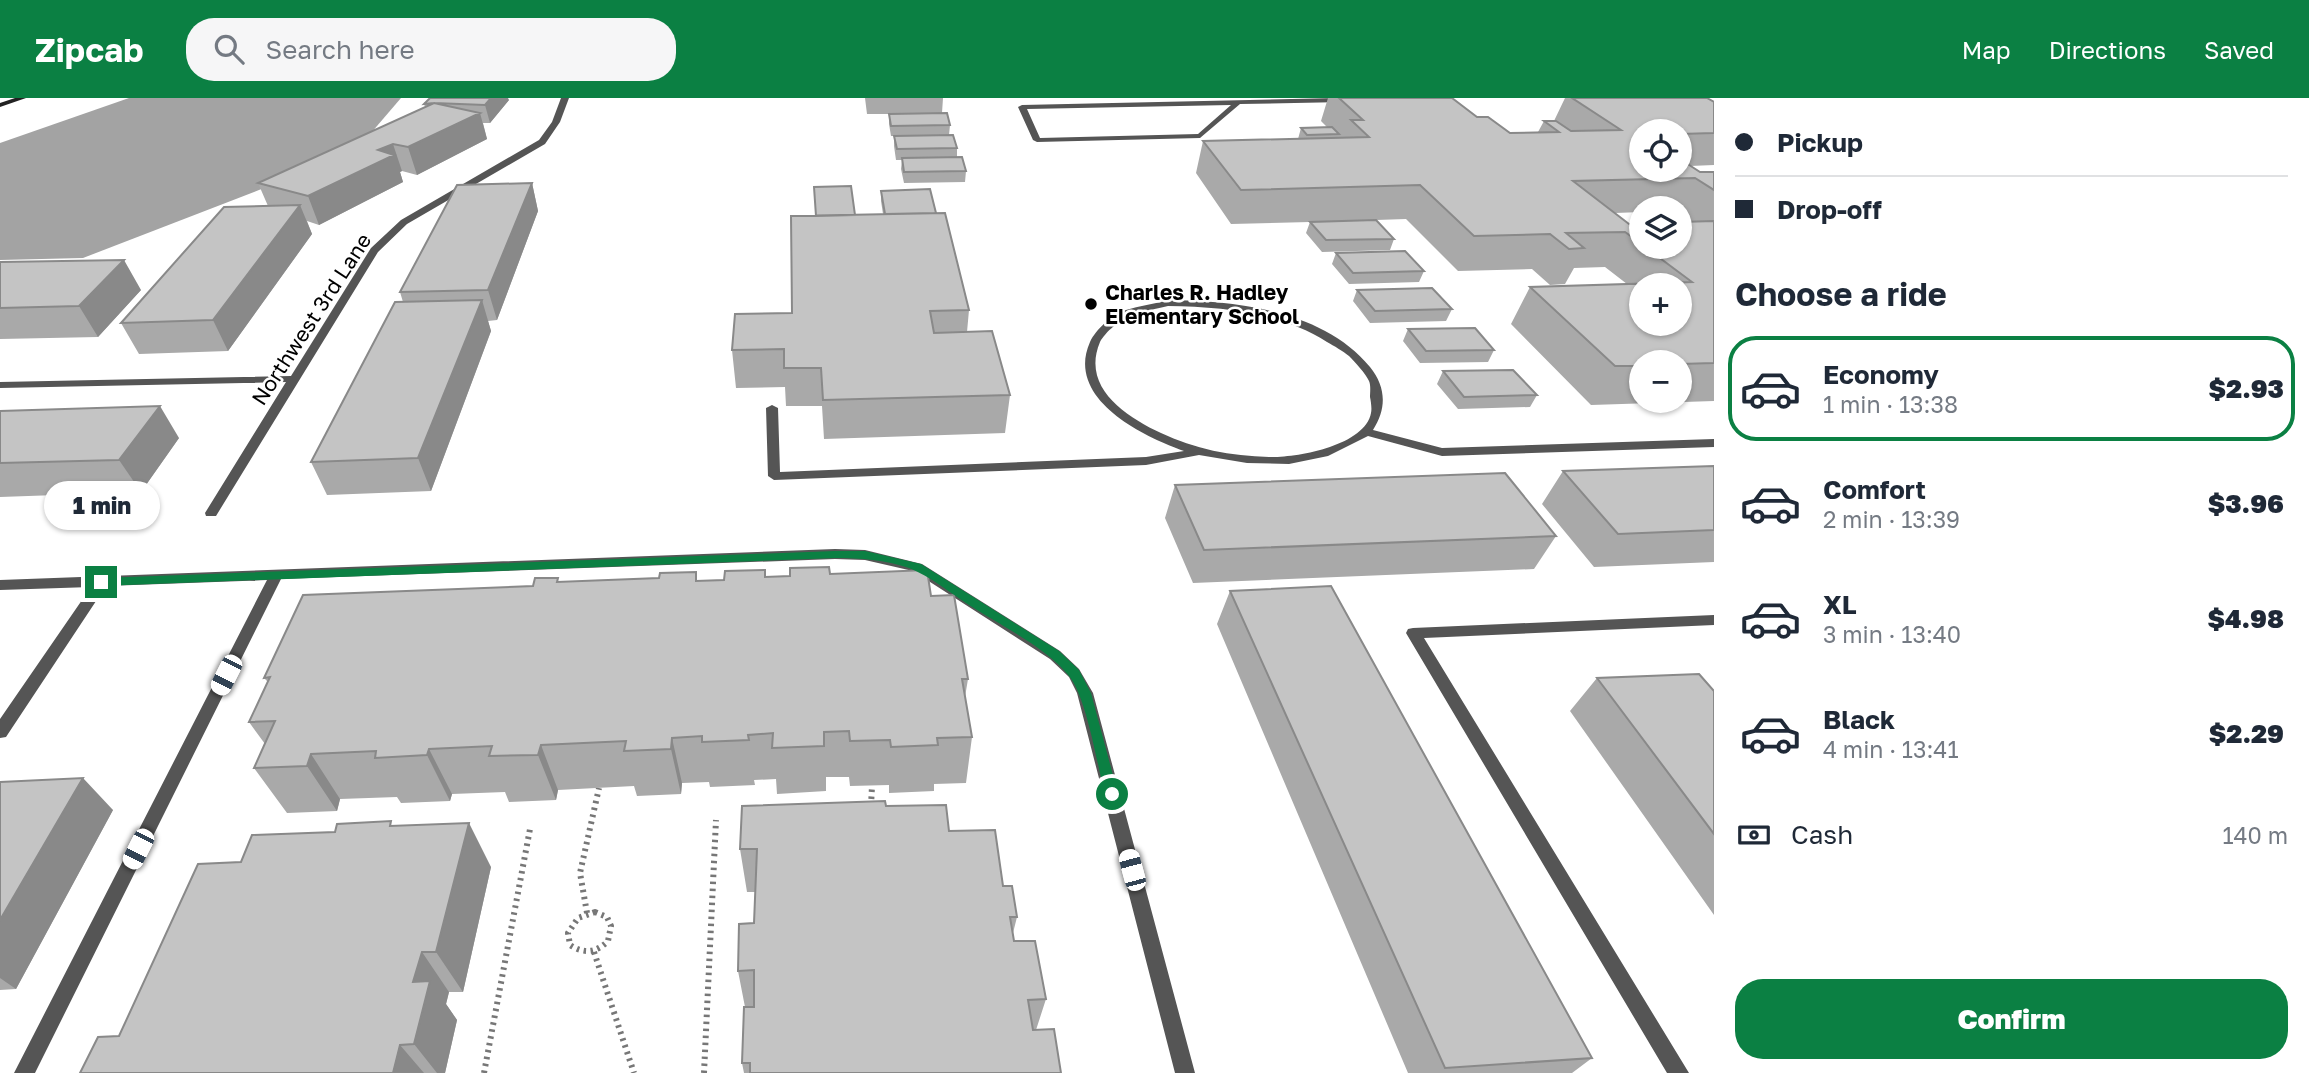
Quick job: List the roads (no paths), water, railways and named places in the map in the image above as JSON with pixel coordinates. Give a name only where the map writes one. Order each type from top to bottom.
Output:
[{"type":"street","points":[[0,105],[22,98]]},
{"type":"street","name":"Northwest 3rd Lane","points":[[211,513],[363,265],[388,235],[423,210],[517,159],[542,142],[556,122],[565,98]]},
{"type":"street","points":[[1238,102],[1200,136],[1037,140],[1022,107],[1238,102],[1359,100]]},
{"type":"street","points":[[1194,303],[1238,306],[1302,324],[1330,338],[1353,355],[1370,374],[1378,394],[1377,414],[1366,432],[1344,446],[1315,456],[1291,459],[1239,459],[1199,452],[1162,439],[1131,422],[1107,403],[1093,383],[1087,363],[1091,345],[1102,329],[1121,317],[1145,308],[1194,303]]},
{"type":"street","points":[[0,385],[293,379]]},
{"type":"street","points":[[772,408],[774,476],[1146,461],[1199,452]]},
{"type":"street","points":[[1366,432],[1442,452],[1714,443]]},
{"type":"street","points":[[0,585],[835,554],[865,555],[917,567],[1055,655],[1074,673],[1085,693],[1185,1073]]},
{"type":"street","points":[[24,1073],[276,575]]},
{"type":"street","points":[[0,732],[101,582]]},
{"type":"street","points":[[1679,1073],[1413,633],[1714,620]]},
{"type":"place","name":"Charles R. Hadley Elementary School","points":[[1091,304]]}]
